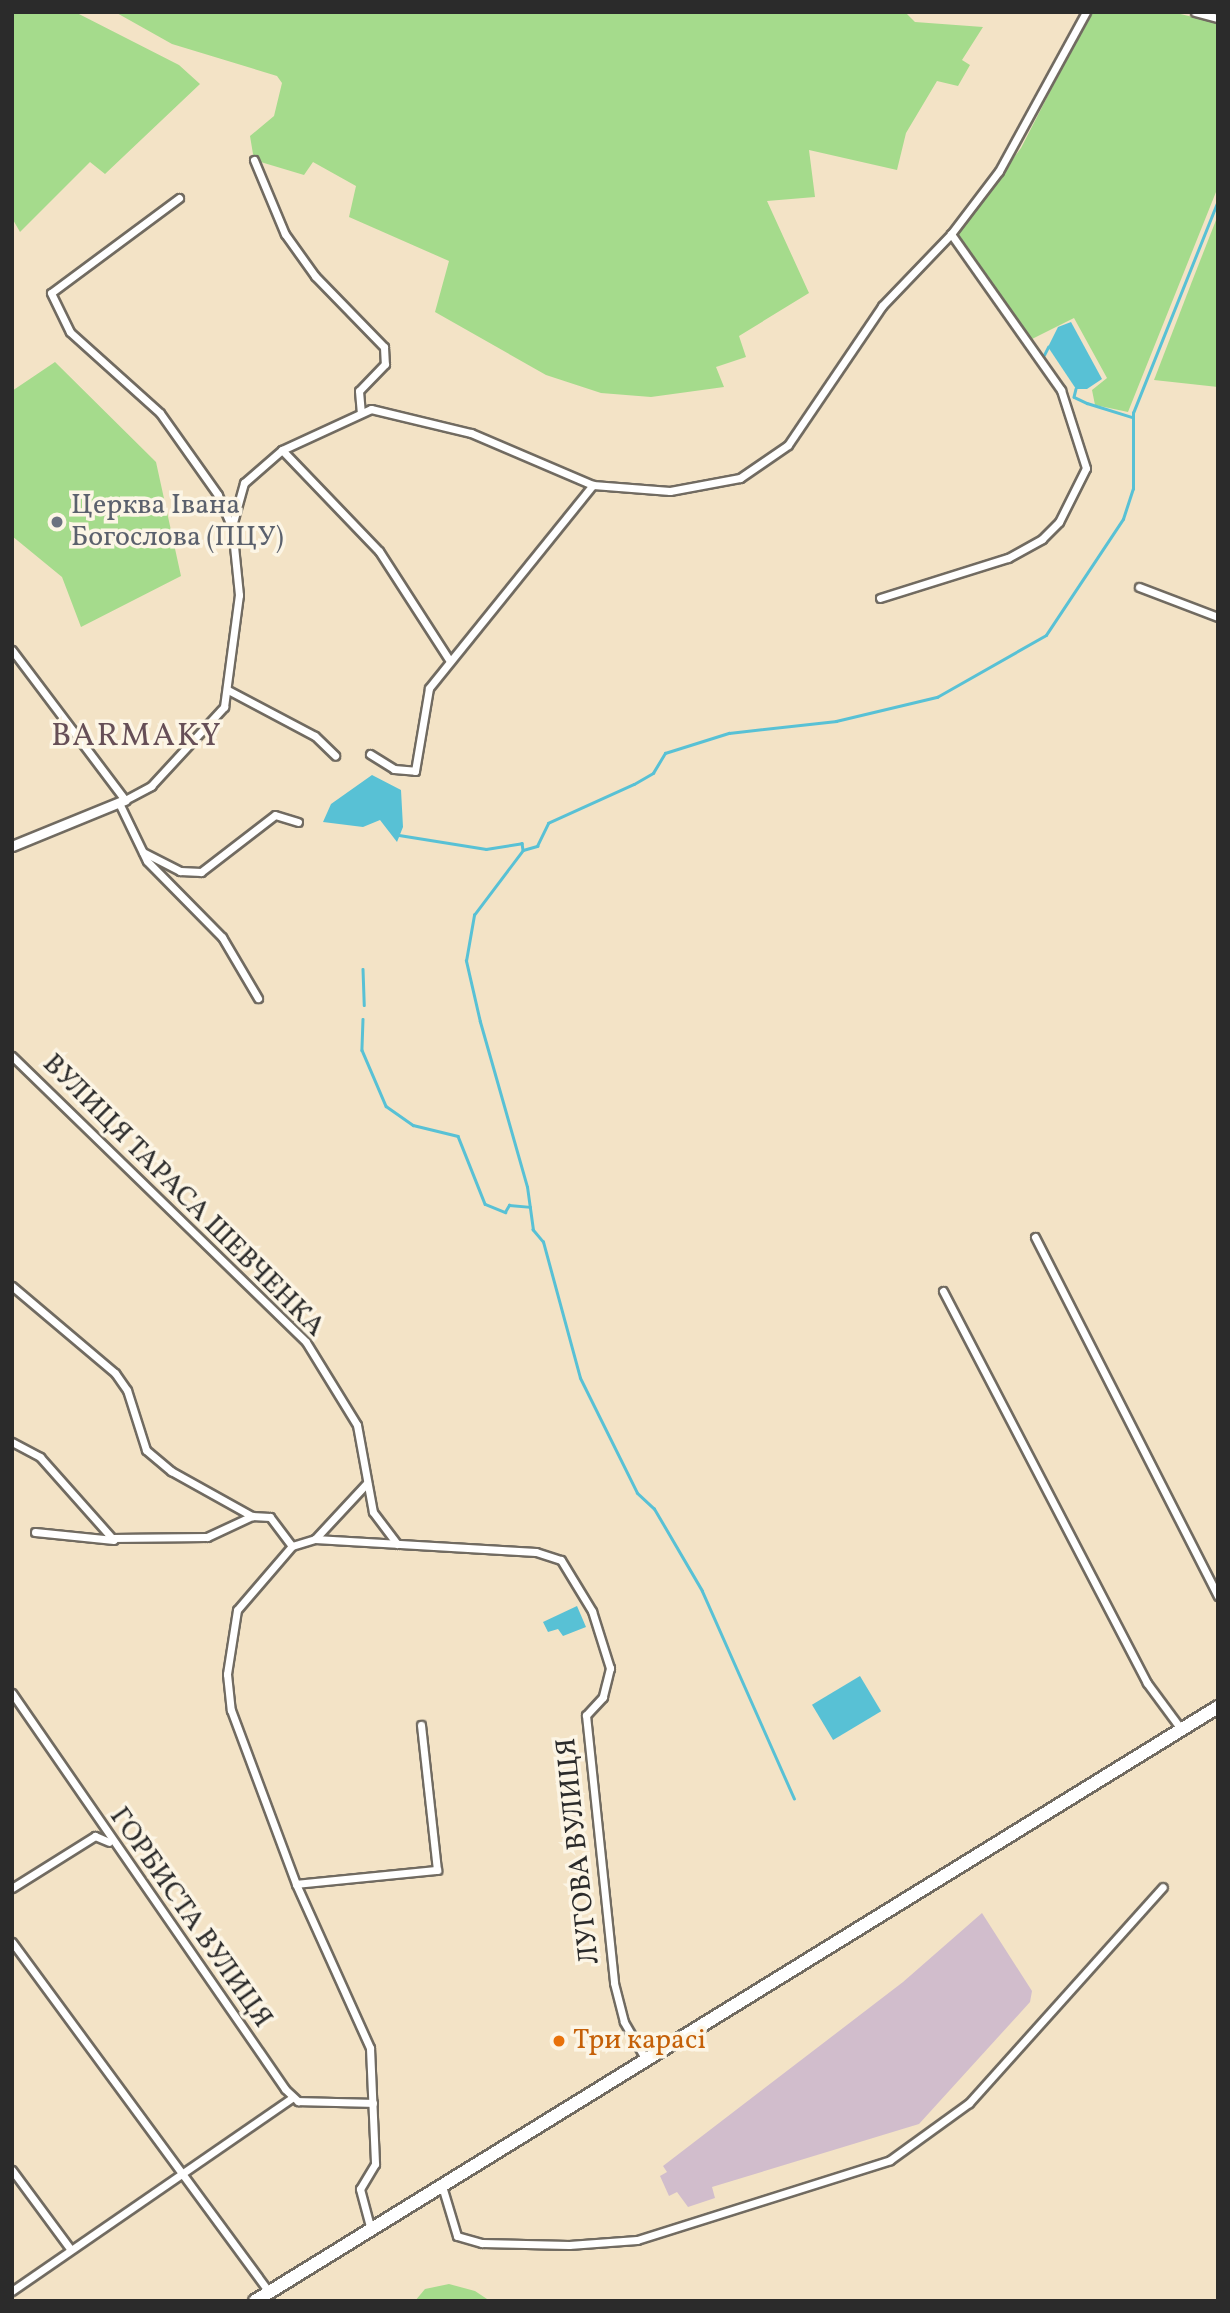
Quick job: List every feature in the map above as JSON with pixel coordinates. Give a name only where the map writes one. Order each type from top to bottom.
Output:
[{"type":"main road","points":[[255,2301],[1218,1707]]},
{"type":"street","points":[[232,526],[244,483],[282,450],[371,409],[471,433],[593,485],[670,491],[740,478],[789,444],[882,306],[951,234],[1017,146],[1086,12]]},
{"type":"street","points":[[1195,12],[1218,18]]},
{"type":"street","points":[[254,160],[285,234],[315,276],[384,347],[385,364],[359,391],[361,413]]},
{"type":"street","points":[[12,846],[122,801],[151,786],[195,744],[224,707],[239,595],[232,526],[218,495],[160,413],[70,332],[51,293],[178,198]]},
{"type":"street","points":[[880,598],[1008,558],[1059,522],[1086,468],[1061,390],[951,234]]},
{"type":"street","points":[[282,450],[379,551],[450,662]]},
{"type":"street","points":[[370,754],[394,769],[415,771],[429,688],[593,485]]},
{"type":"street","points":[[1139,587],[1218,617]]},
{"type":"street","points":[[12,650],[122,801],[142,852],[222,937],[258,998]]},
{"type":"street","points":[[228,690],[315,736],[335,755]]},
{"type":"street","points":[[142,852],[180,871],[201,872],[275,816],[298,822]]},
{"type":"street","name":"ВУЛИЦЯ ТАРАСА ШЕВЧЕНКА","points":[[12,1056],[306,1342],[357,1425],[373,1512],[397,1544]]},
{"type":"street","points":[[1035,1237],[1218,1596]]},
{"type":"street","points":[[12,1286],[116,1373],[127,1390],[146,1450],[171,1471],[251,1516],[270,1517],[292,1546]]},
{"type":"street","points":[[943,1291],[1146,1683],[1181,1729]]},
{"type":"street","points":[[12,1442],[40,1457],[118,1541]]},
{"type":"street","points":[[368,1483],[315,1539],[292,1546],[237,1610],[228,1674],[231,1710],[296,1884],[370,2048],[375,2164],[360,2189],[371,2230]]},
{"type":"street","points":[[35,1532],[118,1541],[207,1537],[251,1516]]},
{"type":"street","name":"ЛУГОВА ВУЛИЦЯ","points":[[315,1539],[536,1552],[561,1560],[592,1611],[610,1668],[603,1697],[586,1715],[614,1983],[624,2022],[646,2061]]},
{"type":"street","name":"ГОРБИСТА ВУЛИЦЯ","points":[[12,1692],[110,1842],[293,2096]]},
{"type":"street","points":[[296,1884],[437,1870],[421,1725]]},
{"type":"street","points":[[12,1888],[95,1836],[110,1842]]},
{"type":"street","points":[[442,2186],[457,2236],[482,2243],[569,2245],[637,2240],[890,2160],[969,2104],[1163,1887]]},
{"type":"street","points":[[12,1942],[269,2292]]},
{"type":"street","points":[[12,2291],[178,2171],[293,2096],[373,2103]]},
{"type":"street","points":[[12,2170],[71,2250]]},
{"type":"shaded area","points":[[982,1913],[1032,1991],[1030,2002],[919,2124],[712,2187],[715,2198],[688,2207],[677,2192],[669,2196],[660,2176],[667,2172],[663,2166],[903,1982]]},
{"type":"green space","points":[[12,12],[75,12],[179,65],[200,84],[105,174],[90,162],[20,232],[12,218]]},
{"type":"green space","points":[[115,12],[905,12],[915,22],[983,27],[962,60],[970,65],[958,86],[937,81],[906,133],[897,170],[809,150],[815,197],[767,201],[809,293],[739,336],[746,357],[716,367],[724,387],[651,397],[601,393],[546,375],[435,312],[449,261],[349,217],[356,186],[313,162],[304,175],[254,160],[250,136],[274,116],[282,83],[277,76],[172,44]]},
{"type":"green space","points":[[1091,12],[1172,12],[1218,23],[1218,187],[1128,412],[1095,405],[1092,390],[1107,378],[1074,318],[1032,339],[956,235],[1021,148]]},
{"type":"green space","points":[[1218,215],[1218,387],[1154,380],[1191,284]]},
{"type":"green space","points":[[55,362],[156,462],[181,576],[81,627],[62,577],[12,536],[12,391]]},
{"type":"green space","points":[[449,2284],[475,2291],[490,2301],[415,2301],[425,2289]]},
{"type":"water","points":[[1071,322],[1102,379],[1087,389],[1076,389],[1048,347],[1058,327]]},
{"type":"water","points":[[372,775],[401,790],[403,827],[397,842],[380,820],[363,827],[323,822],[331,804]]},
{"type":"water","points":[[577,1606],[586,1627],[563,1636],[558,1629],[548,1632],[543,1622]]},
{"type":"water","points":[[860,1676],[881,1711],[833,1740],[812,1705]]},
{"type":"waterway","points":[[794,1799],[702,1591],[654,1509],[637,1493],[580,1378],[543,1242],[533,1230],[527,1187],[480,1022],[466,961],[474,915],[523,850],[537,846],[548,823],[653,773],[665,753],[729,733],[836,721],[937,697],[1046,635],[1123,519],[1133,489],[1133,413],[1218,201]]},
{"type":"waterway","points":[[1044,355],[1048,347]]},
{"type":"waterway","points":[[1076,389],[1074,397],[1132,417]]},
{"type":"waterway","points":[[399,835],[486,849],[522,843],[523,850]]},
{"type":"waterway","points":[[363,969],[364,1005]]},
{"type":"waterway","points":[[363,1019],[362,1050],[386,1106],[413,1125],[458,1136],[485,1204],[505,1212],[509,1205],[530,1207]]},
{"type":"place","name":"Церква Івана Богослова (ПЦУ)","points":[[57,522]]},
{"type":"place","name":"Три карасі","points":[[559,2041]]},
{"type":"district","name":"BARMAKY","points":[[137,737]]}]
